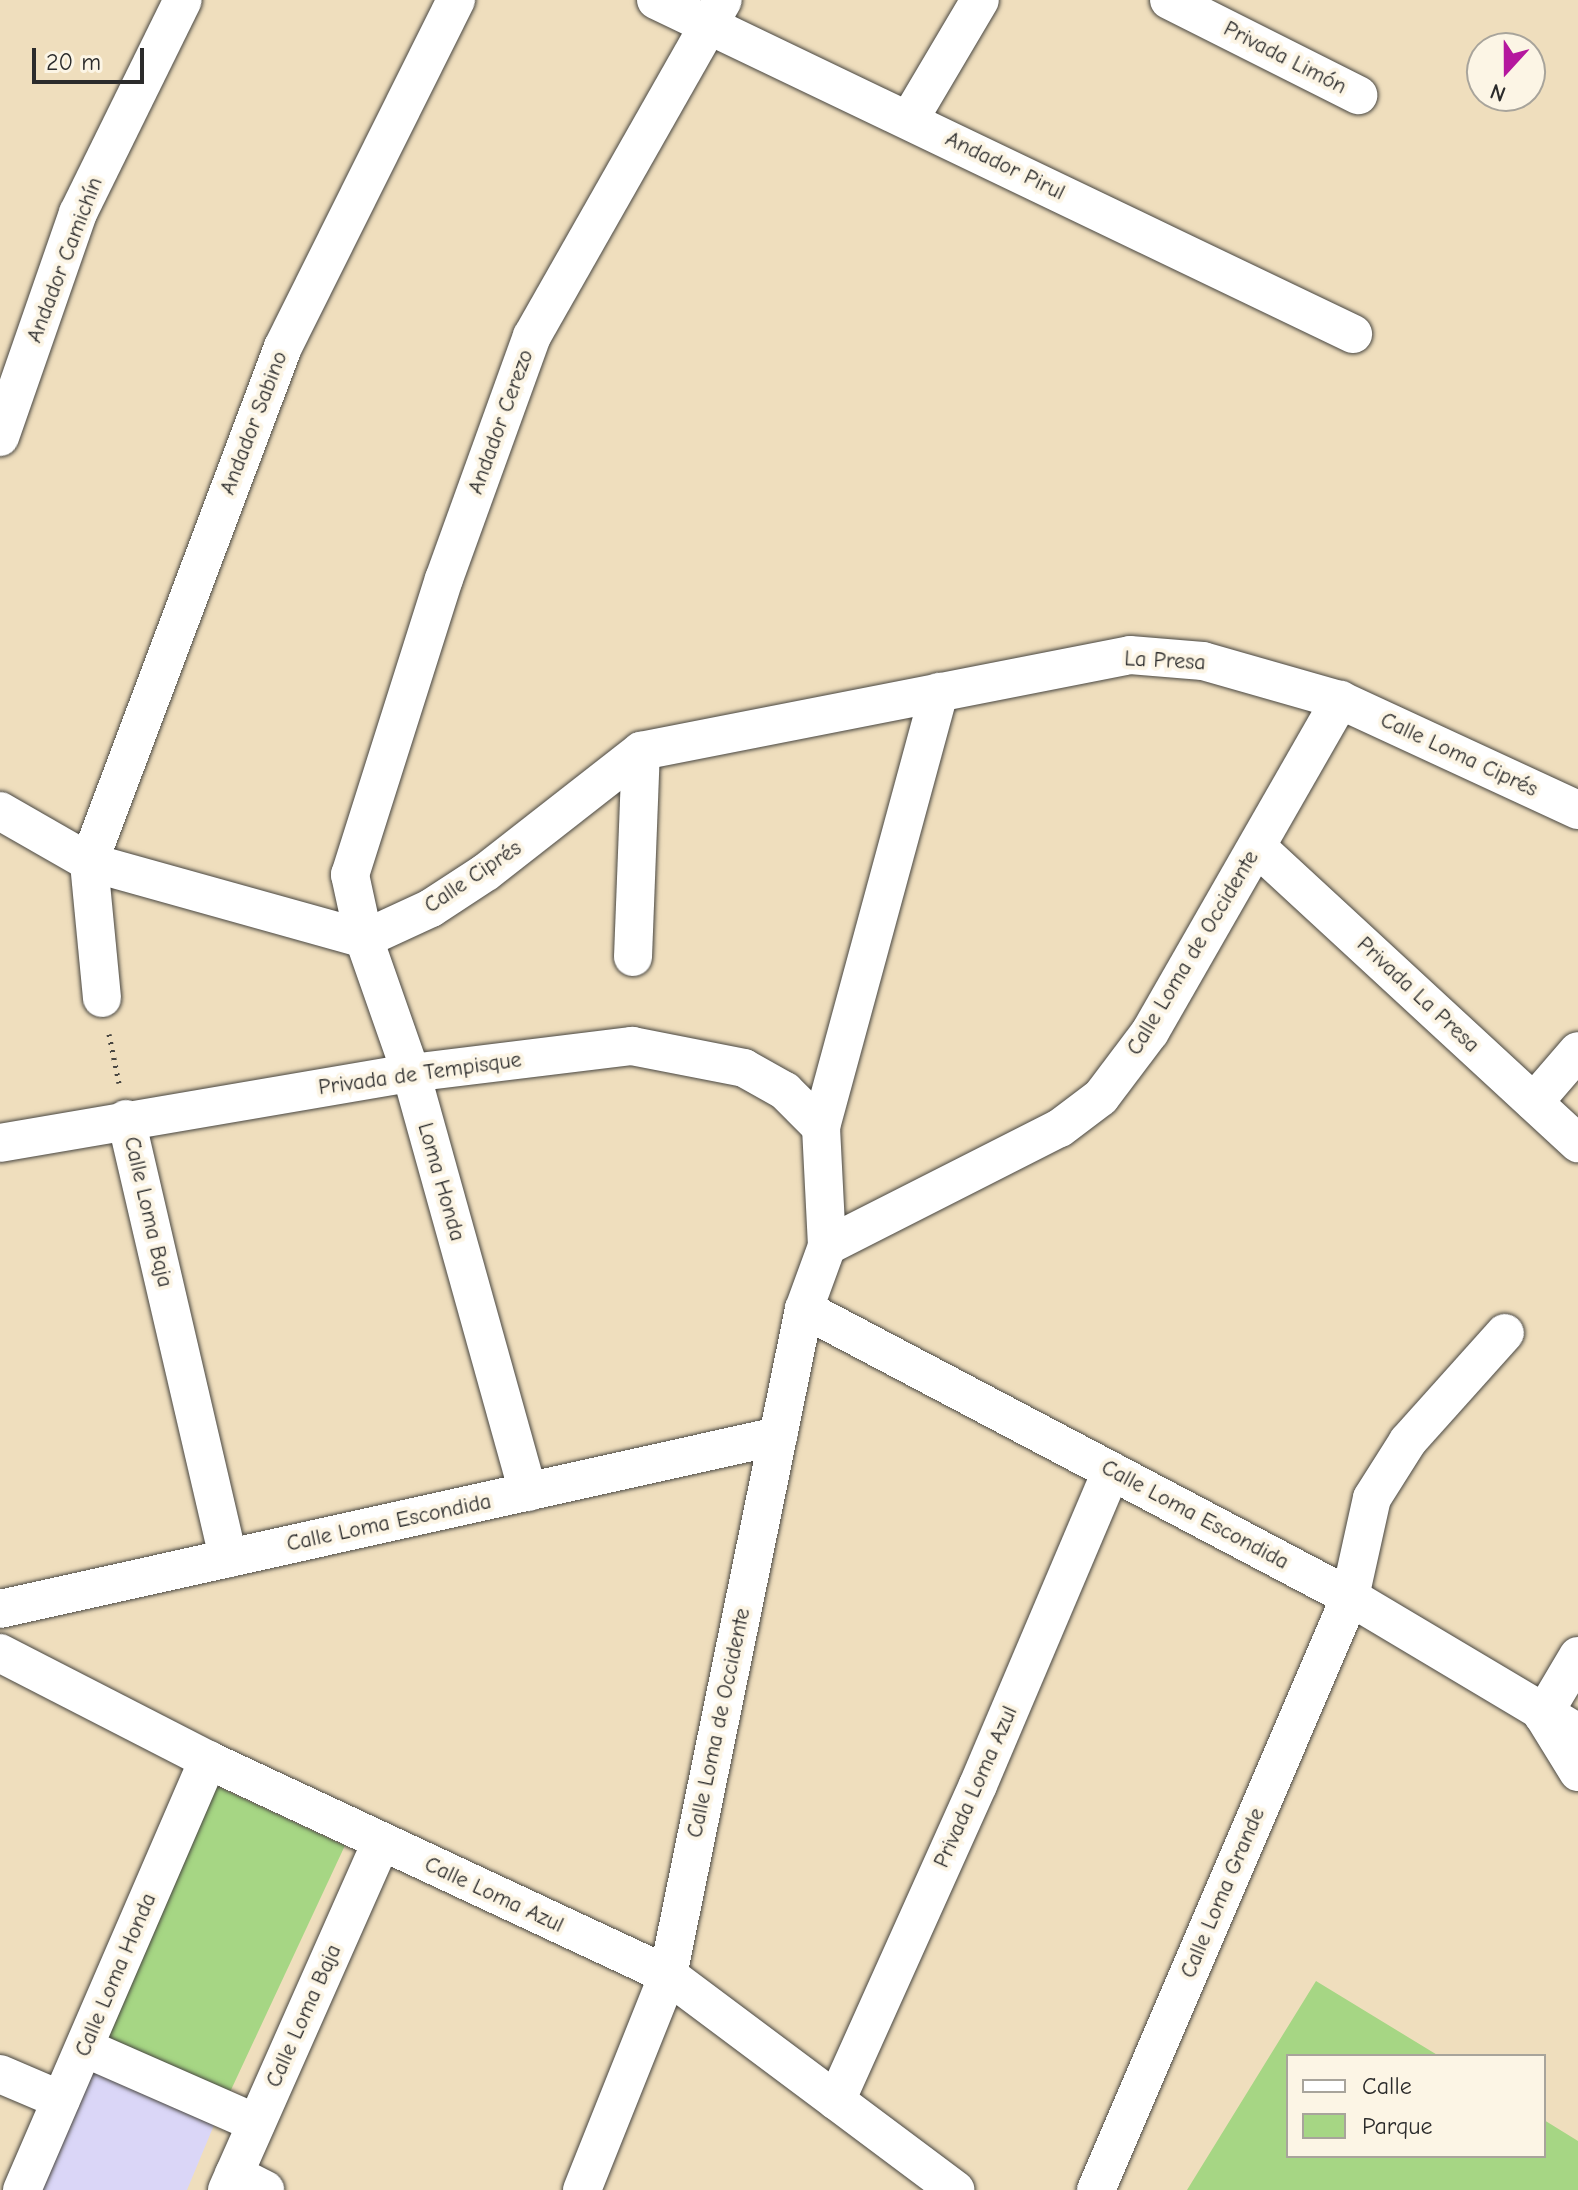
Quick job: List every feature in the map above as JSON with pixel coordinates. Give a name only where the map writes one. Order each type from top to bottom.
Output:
[{"type":"street","name":"Andador Camichín","points":[[0,437],[78,213],[183,0]]},
{"type":"street","name":"Andador Sabino","points":[[89,862],[283,347],[456,0]]},
{"type":"street","name":"Andador Pirul","points":[[656,0],[716,14],[909,120],[1353,334]]},
{"type":"street","points":[[909,120],[980,0]]},
{"type":"street","name":"Privada Limón","points":[[1169,0],[1358,95]]},
{"type":"street","name":"Andador Cerezo","points":[[350,875],[444,579],[532,336],[716,14]]},
{"type":"street","name":"La Presa","points":[[939,692],[1130,655],[1203,661],[1340,700]]},
{"type":"street","name":"Calle Ciprés","points":[[364,939],[431,908],[486,872],[641,751],[939,692]]},
{"type":"street","name":"Calle Loma de Occidente","points":[[582,2190],[668,1975],[804,1309],[827,1246],[821,1127],[939,692]]},
{"type":"street","name":"Calle Loma de Occidente","points":[[827,1246],[1060,1128],[1101,1097],[1150,1032],[1340,700]]},
{"type":"street","name":"Calle Loma Ciprés","points":[[1340,700],[1578,810]]},
{"type":"street","points":[[633,957],[641,751]]},
{"type":"street","points":[[0,811],[89,862],[364,939]]},
{"type":"street","name":"Privada La Presa","points":[[1257,847],[1578,1143]]},
{"type":"street","points":[[89,862],[102,998]]},
{"type":"street","name":"Loma Honda","points":[[350,875],[364,939],[411,1073],[528,1492]]},
{"type":"street","name":"Privada de Tempisque","points":[[0,1143],[126,1119],[411,1073],[632,1046],[744,1068],[785,1091],[821,1127]]},
{"type":"street","points":[[1534,1102],[1578,1051]]},
{"type":"street","name":"Calle Loma Baja","points":[[126,1119],[228,1558]]},
{"type":"street","name":"Calle Loma Escondida","points":[[804,1309],[1350,1597],[1543,1715],[1578,1733]]},
{"type":"street","name":"Calle Loma Grande","points":[[1096,2190],[1350,1597],[1372,1498],[1389,1465],[1505,1333]]},
{"type":"street","name":"Calle Loma Escondida","points":[[0,1609],[778,1436]]},
{"type":"street","name":"Privada Loma Azul","points":[[836,2101],[978,1785],[1111,1471]]},
{"type":"street","name":"Calle Loma Azul","points":[[0,1653],[208,1760],[668,1975],[955,2190]]},
{"type":"street","points":[[1578,1656],[1543,1715],[1578,1772]]},
{"type":"street","name":"Calle Loma Honda","points":[[22,2190],[208,1760]]},
{"type":"street","name":"Calle Loma Baja","points":[[242,2185],[256,2123],[381,1842]]},
{"type":"street","points":[[85,2048],[256,2123]]},
{"type":"street","points":[[0,2074],[61,2100]]},
{"type":"path","name":"Calle Loma Baja","points":[[102,998],[126,1119]]},
{"type":"shaded area","points":[[90,2058],[219,2113],[187,2190],[36,2190]]},
{"type":"green space","points":[[208,1782],[345,1846],[224,2105],[87,2041]]},
{"type":"green space","points":[[1316,1981],[1436,2054],[1286,2054],[1286,2158],[1546,2158],[1546,2121],[1578,2141],[1578,2190],[1187,2190]]}]
